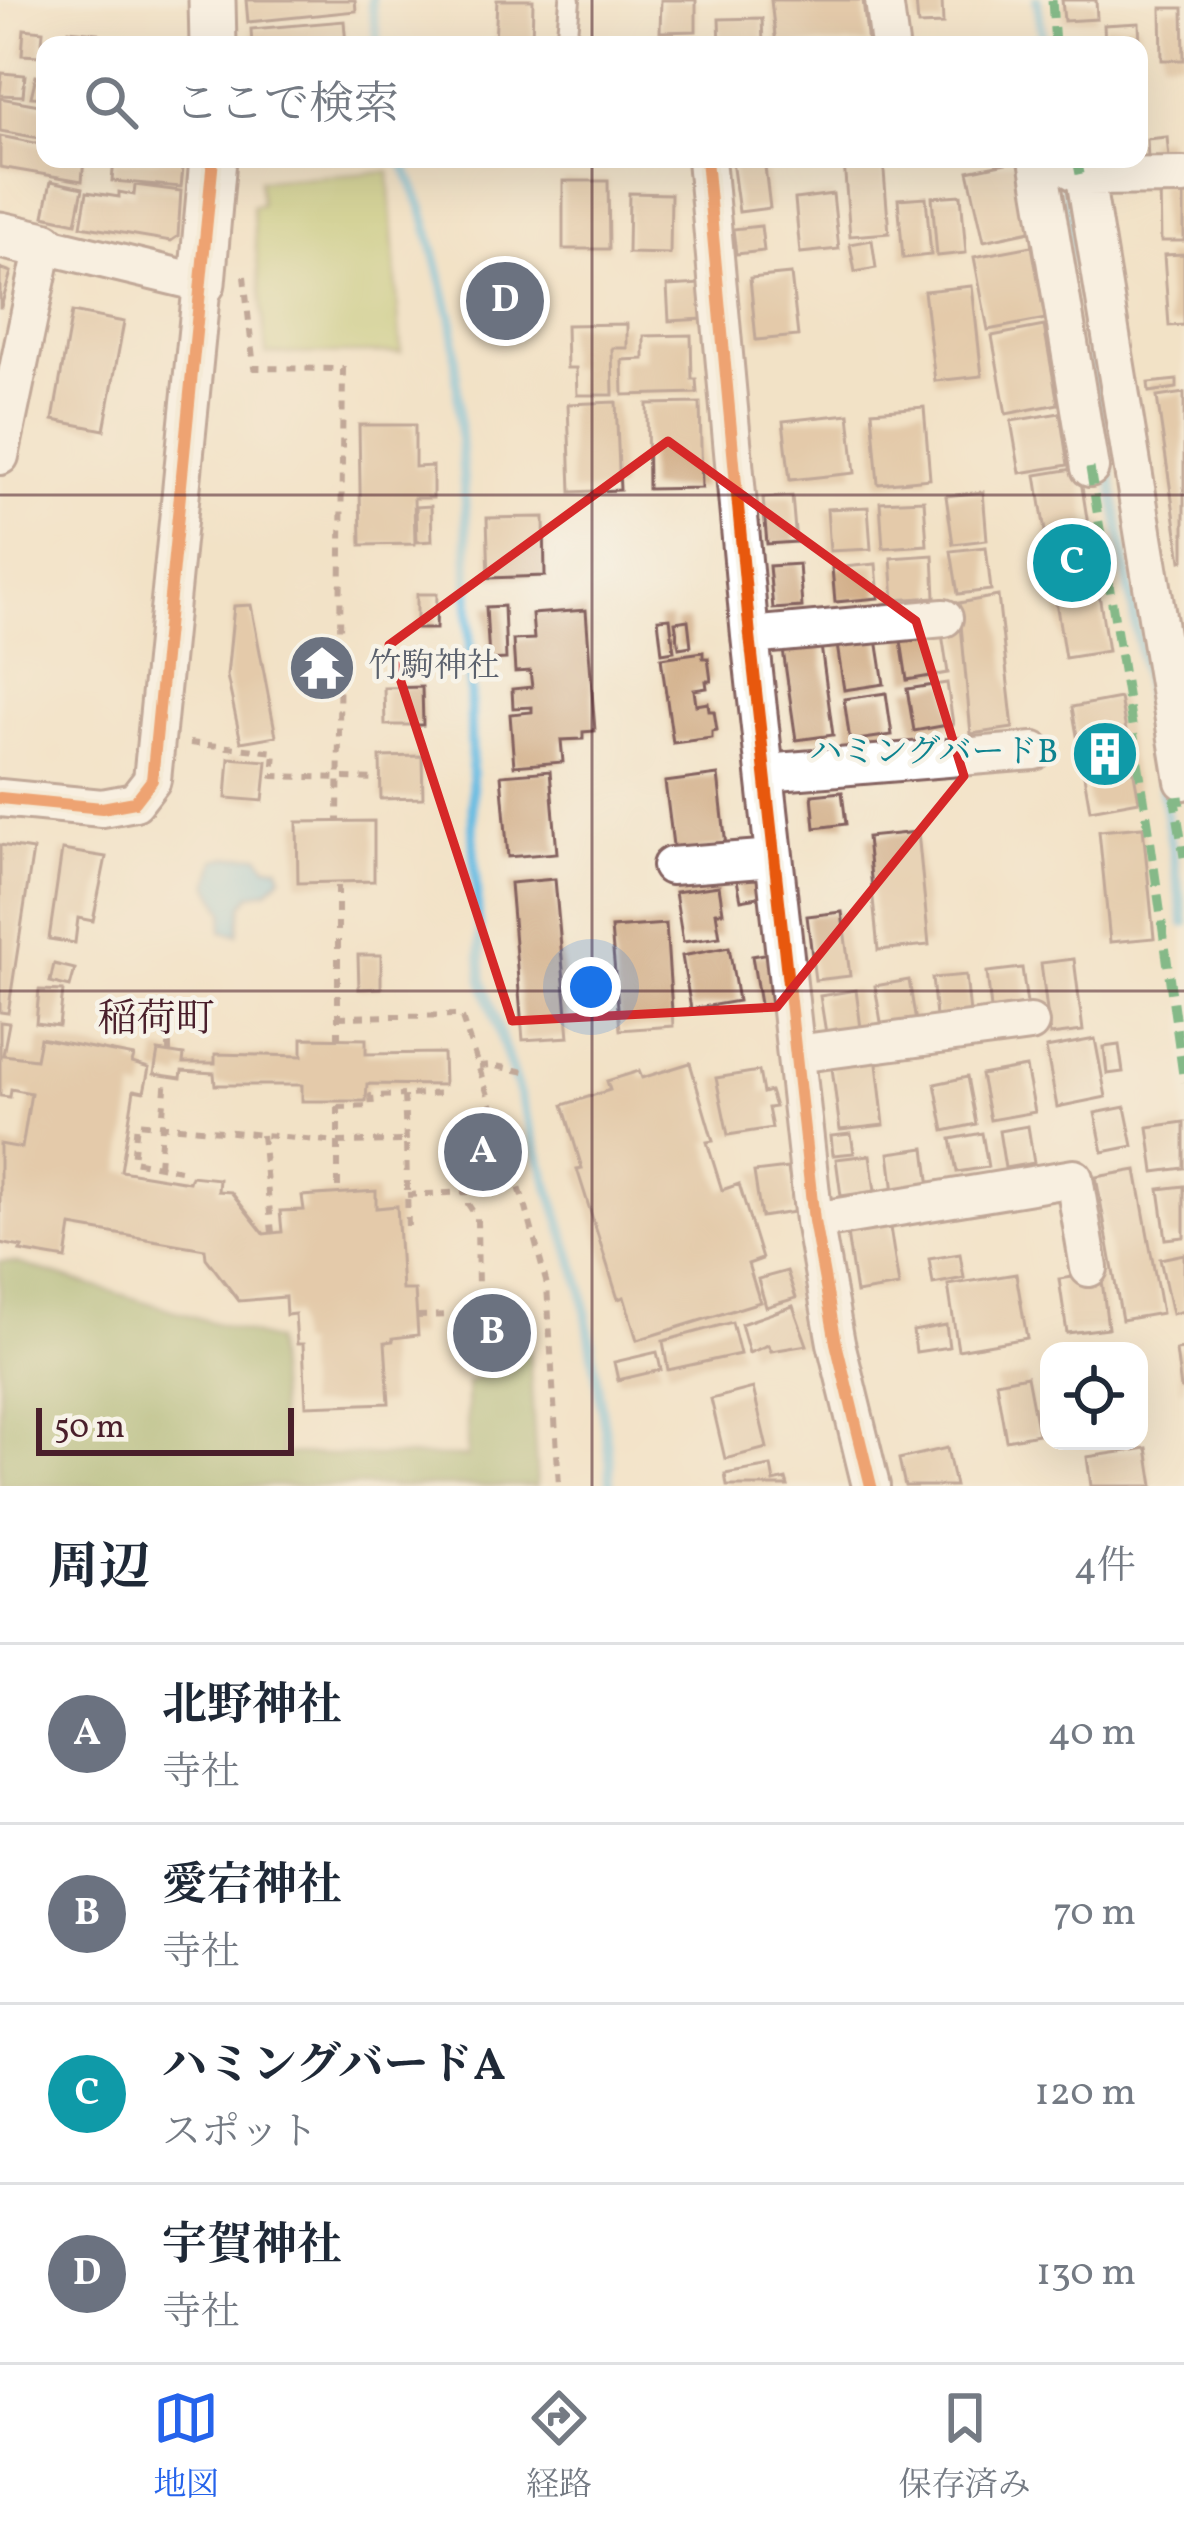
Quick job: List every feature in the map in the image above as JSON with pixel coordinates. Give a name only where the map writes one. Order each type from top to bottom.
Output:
[{"type":"street","points":[[212,0],[212,36]]},
{"type":"street","points":[[884,0],[889,36]]},
{"type":"street","points":[[0,798],[102,808],[134,802],[152,780],[212,168]]},
{"type":"street","points":[[707,168],[750,636],[814,1221],[836,1343],[871,1486]]},
{"type":"street","points":[[1062,168],[1090,468]]},
{"type":"street","points":[[1062,168],[1184,781]]},
{"type":"street","points":[[1086,168],[1184,176]]},
{"type":"street","points":[[0,235],[202,284]]},
{"type":"street","points":[[0,456],[44,245]]},
{"type":"street","points":[[750,636],[944,618]]},
{"type":"street","points":[[765,772],[1034,751]]},
{"type":"street","points":[[671,866],[774,857]]},
{"type":"street","points":[[796,1054],[1030,1023]]},
{"type":"street","points":[[814,1221],[1073,1178],[1089,1268]]},
{"type":"lane","points":[[567,36],[569,0]]},
{"type":"path","points":[[243,261],[254,368],[343,370],[338,821]]},
{"type":"path","points":[[157,740],[275,752],[273,776],[381,778]]},
{"type":"path","points":[[338,882],[338,1039]]},
{"type":"path","points":[[338,1017],[461,1015],[547,1286],[559,1486]]},
{"type":"path","points":[[169,1032],[169,1053]]},
{"type":"path","points":[[479,1066],[530,1073]]},
{"type":"path","points":[[158,1166],[166,1076]]},
{"type":"path","points":[[338,1187],[338,1104],[372,1106],[371,1096],[447,1093]]},
{"type":"path","points":[[404,1095],[408,1231]]},
{"type":"path","points":[[469,1121],[468,1204],[477,1218],[479,1365]]},
{"type":"path","points":[[180,1170],[133,1161],[137,1123],[338,1142],[406,1141]]},
{"type":"path","points":[[262,1135],[272,1233]]},
{"type":"path","points":[[407,1195],[468,1192]]},
{"type":"path","points":[[417,1316],[479,1314]]},
{"type":"highlighted area","points":[[668,441],[916,621],[964,776],[777,1007],[512,1021],[389,645]]},
{"type":"green space","points":[[389,172],[401,353],[266,354],[252,206],[261,204],[259,180]]},
{"type":"green space","points":[[0,1261],[274,1341],[282,1454],[467,1457],[467,1383],[515,1358],[522,1330],[528,1330],[537,1486],[0,1486]]},
{"type":"water","points":[[259,855],[267,866],[278,866],[282,876],[267,891],[251,894],[242,906],[238,934],[222,931],[224,912],[209,884],[216,860]]},
{"type":"building","points":[[246,0],[355,0],[356,11],[248,22]]},
{"type":"building","points":[[497,0],[533,0],[532,36],[495,36]]},
{"type":"building","points":[[661,0],[696,0],[696,31],[660,32]]},
{"type":"building","points":[[771,0],[863,0],[867,36],[775,36]]},
{"type":"building","points":[[916,0],[942,0],[943,24],[918,25]]},
{"type":"building","points":[[1062,0],[1096,0],[1097,19],[1064,21]]},
{"type":"building","points":[[1161,8],[1183,8],[1184,60],[1162,60]]},
{"type":"building","points":[[762,18],[763,36],[720,36],[719,19]]},
{"type":"building","points":[[344,21],[345,36],[251,36],[251,29]]},
{"type":"building","points":[[1139,23],[1140,36],[1105,36],[1104,25]]},
{"type":"building","points":[[24,29],[43,31],[43,36],[36,36],[36,56],[22,55]]},
{"type":"building","points":[[69,30],[98,33],[98,36],[68,36]]},
{"type":"building","points":[[2,73],[25,75],[23,96],[0,95]]},
{"type":"building","points":[[0,98],[36,104],[36,137],[0,131]]},
{"type":"building","points":[[0,136],[36,143],[36,168],[83,168],[82,181],[0,167]]},
{"type":"building","points":[[1167,137],[1169,158],[1148,160],[1148,139]]},
{"type":"building","points":[[113,168],[183,168],[181,187],[112,181]]},
{"type":"building","points":[[733,168],[765,168],[770,208],[739,212]]},
{"type":"building","points":[[844,168],[884,168],[889,233],[850,236]]},
{"type":"building","points":[[1022,168],[1035,230],[984,241],[968,171]]},
{"type":"building","points":[[51,181],[83,188],[76,223],[44,216]]},
{"type":"building","points":[[563,181],[608,181],[609,249],[563,249]]},
{"type":"building","points":[[1160,184],[1184,184],[1184,241],[1161,241]]},
{"type":"building","points":[[135,185],[181,191],[178,236],[171,241],[81,226],[87,192],[134,195]]},
{"type":"building","points":[[629,193],[671,194],[670,254],[628,253]]},
{"type":"building","points":[[833,194],[839,249],[800,253],[795,199]]},
{"type":"building","points":[[961,195],[966,253],[937,256],[932,197]]},
{"type":"building","points":[[926,197],[931,255],[903,258],[898,199]]},
{"type":"building","points":[[761,226],[764,251],[736,254],[733,229]]},
{"type":"building","points":[[872,240],[876,268],[855,272],[850,244]]},
{"type":"building","points":[[1032,246],[1045,319],[988,330],[974,257]]},
{"type":"building","points":[[1184,254],[1184,325],[1169,326],[1164,255]]},
{"type":"building","points":[[0,268],[11,272],[1,307],[0,307]]},
{"type":"building","points":[[791,274],[798,336],[756,340],[750,278]]},
{"type":"building","points":[[702,284],[704,319],[669,321],[667,286]]},
{"type":"building","points":[[972,286],[982,376],[935,381],[924,291]]},
{"type":"building","points":[[72,312],[124,322],[104,430],[53,420]]},
{"type":"building","points":[[627,324],[627,348],[612,348],[613,395],[577,395],[576,368],[567,368],[566,325]]},
{"type":"building","points":[[1044,326],[1058,404],[1006,414],[992,336]]},
{"type":"building","points":[[691,335],[697,393],[623,395],[622,360],[644,359],[644,336]]},
{"type":"building","points":[[1177,380],[1177,388],[1149,392],[1148,383]]},
{"type":"building","points":[[1184,393],[1184,560],[1181,561],[1157,397]]},
{"type":"building","points":[[616,402],[620,490],[571,492],[568,404]]},
{"type":"building","points":[[700,403],[702,488],[648,489],[647,404]]},
{"type":"building","points":[[924,407],[930,479],[878,484],[872,411]]},
{"type":"building","points":[[1060,413],[1068,465],[1020,473],[1011,421]]},
{"type":"building","points":[[849,414],[855,473],[790,480],[783,421]]},
{"type":"building","points":[[359,425],[415,425],[415,467],[433,466],[433,498],[414,498],[415,544],[361,545]]},
{"type":"building","points":[[1079,468],[1108,651],[1065,658],[1036,475]]},
{"type":"building","points":[[983,492],[987,540],[953,544],[946,496]]},
{"type":"building","points":[[792,496],[796,542],[767,544],[763,498]]},
{"type":"building","points":[[924,500],[927,545],[883,548],[880,502]]},
{"type":"building","points":[[431,506],[432,541],[417,542],[416,507]]},
{"type":"building","points":[[868,507],[871,549],[830,551],[827,509]]},
{"type":"building","points":[[544,517],[545,576],[489,578],[487,518]]},
{"type":"building","points":[[986,547],[991,590],[958,594],[951,551]]},
{"type":"building","points":[[933,555],[935,597],[894,600],[891,558]]},
{"type":"building","points":[[799,564],[802,607],[773,609],[769,566]]},
{"type":"building","points":[[876,564],[879,598],[835,602],[832,568]]},
{"type":"building","points":[[417,594],[437,594],[436,629],[417,629]]},
{"type":"building","points":[[998,596],[1013,728],[971,734],[959,603]]},
{"type":"building","points":[[251,605],[276,736],[241,742],[227,676],[234,606]]},
{"type":"building","points":[[504,606],[506,659],[489,660],[486,607]]},
{"type":"building","points":[[586,610],[595,731],[583,732],[583,739],[561,740],[563,762],[514,766],[510,714],[532,712],[532,707],[513,708],[512,689],[532,687],[530,671],[515,672],[513,640],[534,639],[532,614]]},
{"type":"building","points":[[670,618],[674,651],[662,653],[658,619]]},
{"type":"building","points":[[688,620],[691,646],[679,648],[675,622]]},
{"type":"building","points":[[941,627],[948,673],[907,680],[900,634]]},
{"type":"building","points":[[820,638],[833,735],[796,740],[782,643]]},
{"type":"building","points":[[877,639],[884,684],[844,690],[837,645]]},
{"type":"building","points":[[703,652],[711,681],[706,681],[707,688],[694,690],[696,705],[708,703],[717,730],[712,731],[712,738],[673,743],[661,658]]},
{"type":"building","points":[[947,683],[953,724],[914,731],[907,689]]},
{"type":"building","points":[[422,687],[423,725],[385,725],[384,688]]},
{"type":"building","points":[[886,693],[892,735],[850,741],[844,699]]},
{"type":"building","name":"ハミングバードB","points":[[1120,698],[1139,801],[1090,810],[1072,707]]},
{"type":"building","points":[[422,756],[423,798],[381,799],[380,757]]},
{"type":"building","points":[[229,758],[267,761],[263,801],[226,798]]},
{"type":"building","points":[[550,771],[557,853],[508,857],[501,775]]},
{"type":"building","points":[[718,775],[726,846],[674,853],[665,782]]},
{"type":"building","points":[[842,792],[846,824],[815,828],[812,795]]},
{"type":"building","points":[[374,821],[374,881],[298,883],[297,822]]},
{"type":"building","points":[[1143,827],[1154,938],[1110,942],[1099,831]]},
{"type":"building","points":[[918,832],[929,945],[878,950],[867,837]]},
{"type":"building","points":[[0,845],[33,850],[8,1013],[0,1012]]},
{"type":"building","points":[[62,850],[106,857],[93,921],[78,918],[75,943],[49,939]]},
{"type":"building","points":[[761,872],[764,896],[741,900],[736,875]]},
{"type":"building","points":[[555,879],[569,1037],[523,1040],[510,883]]},
{"type":"building","points":[[719,886],[720,937],[683,942],[675,892]]},
{"type":"building","points":[[842,912],[850,976],[815,980],[807,916]]},
{"type":"building","points":[[666,924],[673,1026],[620,1030],[611,928]]},
{"type":"building","points":[[729,947],[738,1001],[691,1009],[682,956]]},
{"type":"building","points":[[774,952],[782,1006],[761,1010],[752,956]]},
{"type":"building","points":[[358,955],[381,955],[381,988],[359,989]]},
{"type":"building","points":[[1074,959],[1083,1031],[1050,1035],[1041,963]]},
{"type":"building","points":[[54,964],[75,969],[70,987],[50,982]]},
{"type":"building","points":[[1022,968],[1027,1004],[991,1009],[987,972]]},
{"type":"building","points":[[966,975],[970,1014],[936,1017],[932,978]]},
{"type":"building","points":[[909,980],[916,1022],[882,1028],[875,986]]},
{"type":"building","points":[[39,990],[63,991],[59,1026],[36,1023]]},
{"type":"building","points":[[856,990],[861,1028],[826,1033],[820,996]]},
{"type":"building","points":[[0,1022],[9,1023],[3,1055],[36,1059],[40,1038],[134,1056],[132,1063],[149,1068],[144,1092],[134,1090],[121,1171],[189,1182],[191,1176],[219,1179],[218,1191],[231,1192],[264,1234],[282,1232],[280,1211],[304,1210],[302,1196],[376,1191],[376,1208],[397,1206],[402,1290],[415,1290],[418,1335],[385,1342],[389,1403],[306,1406],[303,1344],[297,1344],[295,1314],[286,1315],[285,1297],[239,1301],[206,1258],[205,1249],[71,1226],[66,1259],[0,1243],[0,1144],[22,1148],[31,1093],[11,1089],[10,1097],[0,1096]]},
{"type":"building","points":[[302,1038],[366,1039],[366,1054],[443,1053],[444,1085],[367,1084],[366,1101],[302,1101],[302,1085],[215,1085],[214,1073],[182,1071],[181,1078],[154,1074],[158,1051],[184,1055],[183,1063],[215,1063],[215,1054],[302,1056]]},
{"type":"building","points":[[1095,1039],[1106,1097],[1057,1107],[1046,1048]]},
{"type":"building","points":[[1119,1045],[1123,1072],[1107,1074],[1104,1047]]},
{"type":"building","points":[[876,1055],[884,1125],[840,1130],[831,1060]]},
{"type":"building","points":[[690,1063],[722,1190],[739,1184],[762,1259],[748,1264],[760,1302],[637,1340],[624,1297],[618,1299],[577,1169],[582,1168],[563,1105],[610,1090],[607,1081],[639,1071],[642,1078]]},
{"type":"building","points":[[1026,1067],[1035,1112],[990,1120],[981,1075]]},
{"type":"building","points":[[759,1071],[763,1093],[770,1091],[775,1107],[768,1108],[772,1128],[728,1135],[716,1078]]},
{"type":"building","points":[[967,1077],[976,1124],[944,1131],[935,1084]]},
{"type":"building","points":[[1125,1107],[1133,1146],[1103,1152],[1095,1113]]},
{"type":"building","points":[[1184,1122],[1184,1168],[1154,1172],[1148,1127]]},
{"type":"building","points":[[1028,1126],[1034,1163],[1005,1168],[999,1131]]},
{"type":"building","points":[[982,1133],[988,1167],[957,1172],[951,1139]]},
{"type":"building","points":[[851,1134],[854,1153],[833,1155],[831,1136]]},
{"type":"building","points":[[925,1148],[930,1188],[894,1192],[889,1153]]},
{"type":"building","points":[[870,1155],[875,1191],[841,1196],[836,1159]]},
{"type":"building","points":[[788,1168],[794,1212],[761,1217],[754,1172]]},
{"type":"building","points":[[1136,1170],[1162,1313],[1122,1320],[1096,1177]]},
{"type":"building","points":[[1184,1186],[1184,1237],[1166,1239],[1159,1189]]},
{"type":"building","points":[[889,1221],[899,1286],[856,1293],[846,1227]]},
{"type":"building","points":[[960,1254],[964,1278],[933,1284],[929,1259]]},
{"type":"building","points":[[1184,1254],[1184,1311],[1172,1314],[1160,1259]]},
{"type":"building","points":[[787,1271],[796,1298],[766,1307],[758,1279]]},
{"type":"building","points":[[1101,1273],[1108,1328],[1067,1333],[1059,1279]]},
{"type":"building","points":[[1016,1274],[1027,1338],[958,1350],[948,1285]]},
{"type":"building","points":[[793,1306],[807,1345],[771,1351],[768,1345],[749,1353],[741,1324]]},
{"type":"building","points":[[732,1322],[740,1354],[668,1370],[663,1341]]},
{"type":"building","points":[[946,1325],[949,1347],[916,1352],[913,1331]]},
{"type":"building","points":[[1184,1349],[1184,1389],[1181,1389],[1176,1350]]},
{"type":"building","points":[[657,1352],[661,1370],[618,1380],[614,1362]]},
{"type":"building","points":[[1027,1376],[1038,1434],[1006,1440],[996,1382]]},
{"type":"building","points":[[753,1388],[767,1448],[725,1459],[711,1399]]},
{"type":"building","points":[[947,1448],[955,1486],[905,1486],[899,1459]]},
{"type":"building","points":[[1147,1450],[1153,1486],[1091,1486],[1087,1457]]},
{"type":"building","points":[[771,1466],[774,1482],[786,1479],[788,1486],[727,1486],[725,1474]]},
{"type":"waterway","points":[[371,0],[377,36]]},
{"type":"waterway","points":[[1037,0],[1043,36]]},
{"type":"waterway","points":[[406,168],[423,210],[453,324],[468,551],[473,837],[482,979],[582,1288],[610,1486]]},
{"type":"waterway","points":[[1062,174],[1184,923]]},
{"type":"marked path","points":[[1052,0],[1054,36]]},
{"type":"marked path","points":[[1079,168],[1080,174]]},
{"type":"marked path","points":[[1090,468],[1148,823],[1184,1082]]},
{"type":"marked path","points":[[1184,800],[1175,801],[1184,857]]},
{"type":"cycle path","points":[[0,798],[102,808],[135,802],[152,780],[212,168]]},
{"type":"cycle path","points":[[707,168],[750,636],[814,1221],[836,1343],[871,1486]]},
{"type":"place","name":"宇賀神社","points":[[505,301]]},
{"type":"place","name":"ハミングバードA","points":[[1072,563]]},
{"type":"place","name":"竹駒神社","points":[[322,668]]},
{"type":"place","name":"ハミングバードB","points":[[1105,754]]},
{"type":"place","name":"北野神社","points":[[483,1152]]},
{"type":"place","name":"愛宕神社","points":[[492,1333]]},
{"type":"district","name":"稲荷町","points":[[156,1021]]}]
